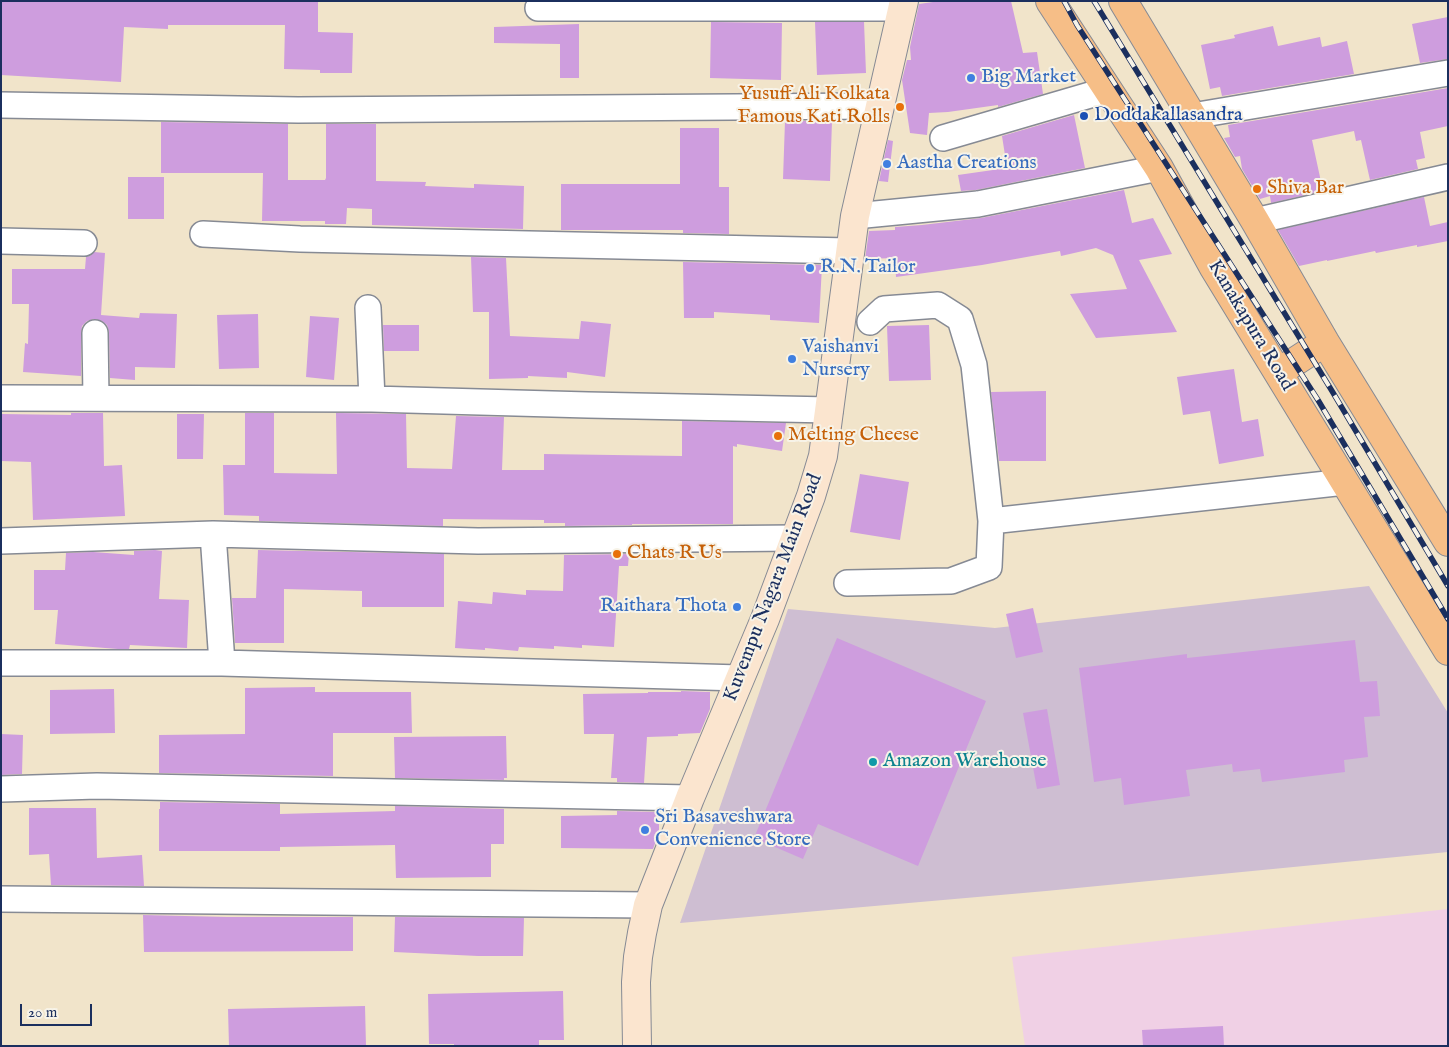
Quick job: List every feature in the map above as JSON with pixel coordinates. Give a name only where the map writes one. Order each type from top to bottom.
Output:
[{"type":"highway","name":"Kanakapura Road","points":[[1050,1],[1159,168],[1214,268],[1448,651]]},
{"type":"highway","points":[[1123,1],[1325,342],[1448,542]]},
{"type":"highway","points":[[1278,372],[1325,342]]},
{"type":"street","points":[[538,8],[903,4]]},
{"type":"street","name":"Kuvempu Nagara Main Road","points":[[637,1046],[636,982],[638,957],[648,905],[690,798],[765,619],[821,466],[855,216],[903,4]]},
{"type":"street","points":[[1192,116],[1448,73]]},
{"type":"street","points":[[943,138],[1108,90]]},
{"type":"street","points":[[1,105],[298,110],[879,106]]},
{"type":"street","points":[[855,216],[978,204],[1159,168]]},
{"type":"street","points":[[1255,221],[1448,177]]},
{"type":"street","points":[[203,234],[300,239],[849,252]]},
{"type":"street","points":[[1,241],[84,243]]},
{"type":"street","points":[[847,582],[951,581],[989,567],[991,520],[974,366],[960,318],[938,305],[884,309],[870,322]]},
{"type":"street","points":[[368,308],[372,399]]},
{"type":"street","points":[[95,333],[96,398]]},
{"type":"street","points":[[1,398],[372,399],[830,410]]},
{"type":"street","points":[[991,520],[1345,482]]},
{"type":"street","points":[[1,541],[213,534],[478,541],[795,538]]},
{"type":"street","points":[[213,534],[222,663]]},
{"type":"street","points":[[1,663],[222,663],[740,678]]},
{"type":"street","points":[[1,788],[107,786],[690,798]]},
{"type":"street","points":[[1,899],[648,905]]},
{"type":"shaded area","points":[[1369,586],[1448,713],[1448,852],[1046,891],[680,923],[788,609],[995,628]]},
{"type":"shaded area","points":[[1448,909],[1448,1046],[1025,1046],[1012,957]]},
{"type":"building","points":[[1,1],[318,1],[318,32],[353,33],[352,73],[320,73],[320,70],[284,69],[285,25],[168,25],[168,29],[124,27],[121,82],[1,75]]},
{"type":"building","points":[[940,1],[1011,1],[1023,53],[1037,52],[1043,94],[998,107],[998,105],[929,113],[927,135],[910,133],[902,80],[907,60],[911,60],[910,47],[919,4]]},
{"type":"building","points":[[1448,17],[1448,59],[1420,63],[1412,24]]},
{"type":"building","points":[[711,22],[782,23],[781,80],[710,78]]},
{"type":"building","points":[[815,22],[864,22],[866,73],[817,75]]},
{"type":"building","points":[[579,24],[579,78],[560,78],[560,44],[494,43],[494,27]]},
{"type":"building","points":[[1273,26],[1278,46],[1320,37],[1322,47],[1347,41],[1354,74],[1222,96],[1220,87],[1210,89],[1201,45],[1235,38],[1234,35]]},
{"type":"building","points":[[1448,88],[1448,126],[1420,132],[1425,158],[1416,160],[1418,169],[1370,180],[1361,140],[1356,141],[1354,131],[1312,140],[1323,191],[1271,203],[1270,196],[1260,199],[1242,169],[1240,156],[1235,157],[1224,138],[1230,137],[1228,125]]},
{"type":"building","points":[[1074,115],[1085,168],[976,190],[961,191],[958,175],[1007,168],[1002,136]]},
{"type":"building","points":[[785,121],[832,121],[830,181],[783,179]]},
{"type":"building","points":[[161,122],[288,124],[288,180],[325,180],[326,124],[376,124],[376,181],[426,182],[425,186],[474,188],[474,184],[524,186],[523,229],[372,225],[372,209],[347,208],[346,224],[325,224],[325,221],[262,221],[263,173],[161,173]]},
{"type":"building","points":[[680,128],[719,128],[719,187],[729,187],[729,234],[683,233],[683,230],[561,230],[561,184],[680,184]]},
{"type":"building","points":[[888,140],[893,141],[888,182],[879,181]]},
{"type":"building","points":[[128,177],[164,177],[164,219],[128,219]]},
{"type":"building","points":[[1124,190],[1132,223],[1153,218],[1172,254],[1139,260],[1177,332],[1096,338],[1070,294],[1127,289],[1113,255],[1096,248],[1061,256],[1060,251],[982,265],[896,277],[895,258],[865,259],[869,231],[895,230],[895,227],[981,218]]},
{"type":"building","points":[[1424,197],[1430,226],[1448,222],[1448,241],[1376,253],[1375,251],[1299,266],[1278,230]]},
{"type":"building","points":[[94,252],[105,253],[101,315],[139,318],[140,313],[177,314],[175,368],[135,367],[135,380],[110,378],[109,332],[107,325],[102,321],[94,319],[87,321],[82,326],[81,376],[23,372],[25,343],[28,344],[29,304],[12,304],[12,269],[85,269],[86,257]]},
{"type":"building","points":[[471,257],[506,258],[510,336],[579,339],[581,321],[611,324],[605,377],[567,372],[567,378],[528,376],[528,378],[489,379],[489,312],[473,312]]},
{"type":"building","points":[[683,262],[822,265],[819,323],[770,320],[770,315],[714,312],[714,318],[684,318]]},
{"type":"building","points":[[258,314],[259,368],[219,369],[217,315]]},
{"type":"building","points":[[310,316],[339,318],[334,380],[306,377]]},
{"type":"building","points":[[383,325],[419,325],[419,351],[384,351]]},
{"type":"building","points":[[929,325],[931,380],[889,381],[887,326]]},
{"type":"building","points":[[1234,369],[1242,422],[1258,419],[1264,456],[1219,464],[1210,411],[1183,415],[1177,377]]},
{"type":"building","points":[[1046,391],[1046,461],[999,461],[991,392]]},
{"type":"building","points":[[71,413],[103,413],[104,466],[122,465],[125,516],[33,520],[31,462],[1,461],[1,414],[71,415]]},
{"type":"building","points":[[245,413],[274,413],[274,473],[337,474],[336,413],[406,414],[407,468],[452,469],[456,416],[504,417],[502,470],[544,470],[544,454],[682,456],[682,421],[786,423],[782,451],[737,444],[737,447],[733,446],[733,524],[565,526],[565,523],[544,523],[544,520],[443,519],[443,526],[259,521],[259,516],[224,515],[223,465],[245,465]]},
{"type":"building","points":[[177,414],[204,414],[203,459],[177,459]]},
{"type":"building","points":[[860,474],[909,482],[900,540],[850,532]]},
{"type":"building","points":[[258,550],[444,554],[444,607],[362,607],[362,591],[284,589],[284,643],[235,643],[232,598],[256,598]]},
{"type":"building","points":[[134,551],[162,551],[159,599],[189,600],[187,648],[130,645],[129,649],[118,649],[55,644],[58,610],[34,610],[34,570],[65,570],[66,553],[93,552],[134,555]]},
{"type":"building","points":[[629,554],[628,566],[619,566],[614,647],[582,645],[582,648],[554,646],[554,649],[519,647],[518,651],[455,648],[458,601],[492,604],[493,592],[526,595],[526,590],[563,591],[564,555]]},
{"type":"building","points":[[1033,608],[1043,652],[1016,658],[1006,614]]},
{"type":"building","name":"Amazon Warehouse","points":[[837,638],[986,701],[918,866],[818,824],[803,859],[754,838]]},
{"type":"building","points":[[1355,640],[1360,682],[1377,681],[1380,716],[1364,717],[1368,757],[1344,760],[1345,772],[1262,782],[1260,769],[1233,772],[1232,764],[1186,770],[1190,796],[1124,805],[1121,778],[1094,782],[1079,668],[1187,654],[1187,658]]},
{"type":"building","points":[[315,687],[315,692],[411,692],[412,733],[333,733],[333,776],[159,773],[159,735],[245,734],[245,688]]},
{"type":"building","points":[[114,689],[115,733],[50,734],[50,690]]},
{"type":"building","points":[[710,692],[710,709],[700,733],[647,737],[644,783],[617,782],[617,778],[611,778],[614,734],[584,734],[583,694]]},
{"type":"building","points":[[1047,709],[1060,785],[1037,789],[1023,713]]},
{"type":"building","points":[[1,734],[23,735],[22,774],[1,775]]},
{"type":"building","points":[[506,736],[507,778],[504,778],[504,780],[395,778],[394,737]]},
{"type":"building","points":[[160,802],[280,804],[280,814],[395,811],[395,806],[504,809],[504,844],[491,844],[491,877],[396,878],[395,845],[280,847],[280,851],[159,851]]},
{"type":"building","points":[[29,808],[96,808],[97,858],[142,855],[144,886],[51,885],[49,854],[29,855]]},
{"type":"building","points":[[617,811],[659,812],[659,833],[653,849],[561,848],[561,816],[617,815]]},
{"type":"building","points":[[143,915],[353,917],[353,951],[144,952]]},
{"type":"building","points":[[395,917],[524,918],[523,956],[394,952]]},
{"type":"building","points":[[563,991],[564,1040],[539,1040],[539,1046],[454,1046],[454,1044],[429,1044],[428,994]]},
{"type":"building","points":[[365,1006],[366,1046],[229,1046],[228,1009]]},
{"type":"building","points":[[1223,1026],[1224,1046],[1143,1046],[1142,1030]]},
{"type":"railway","points":[[1064,1],[1077,25],[1318,400],[1448,619]]},
{"type":"railway","points":[[1094,1],[1332,391],[1448,586]]},
{"type":"place","name":"Big Market","points":[[971,78]]},
{"type":"place","name":"Yusuff Ali Kolkata Famous Kati Rolls","points":[[900,107]]},
{"type":"place","name":"Doddakallasandra","points":[[1084,116]]},
{"type":"place","name":"Aastha Creations","points":[[887,164]]},
{"type":"place","name":"Shiva Bar","points":[[1257,189]]},
{"type":"place","name":"R.N. Tailor","points":[[810,268]]},
{"type":"place","name":"Vaishanvi Nursery","points":[[792,359]]},
{"type":"place","name":"Melting Cheese","points":[[778,436]]},
{"type":"place","name":"Chats R Us","points":[[617,554]]},
{"type":"place","name":"Raithara Thota","points":[[737,607]]},
{"type":"place","name":"Amazon Warehouse","points":[[873,762]]},
{"type":"place","name":"Sri Basaveshwara Convenience Store","points":[[645,830]]}]
